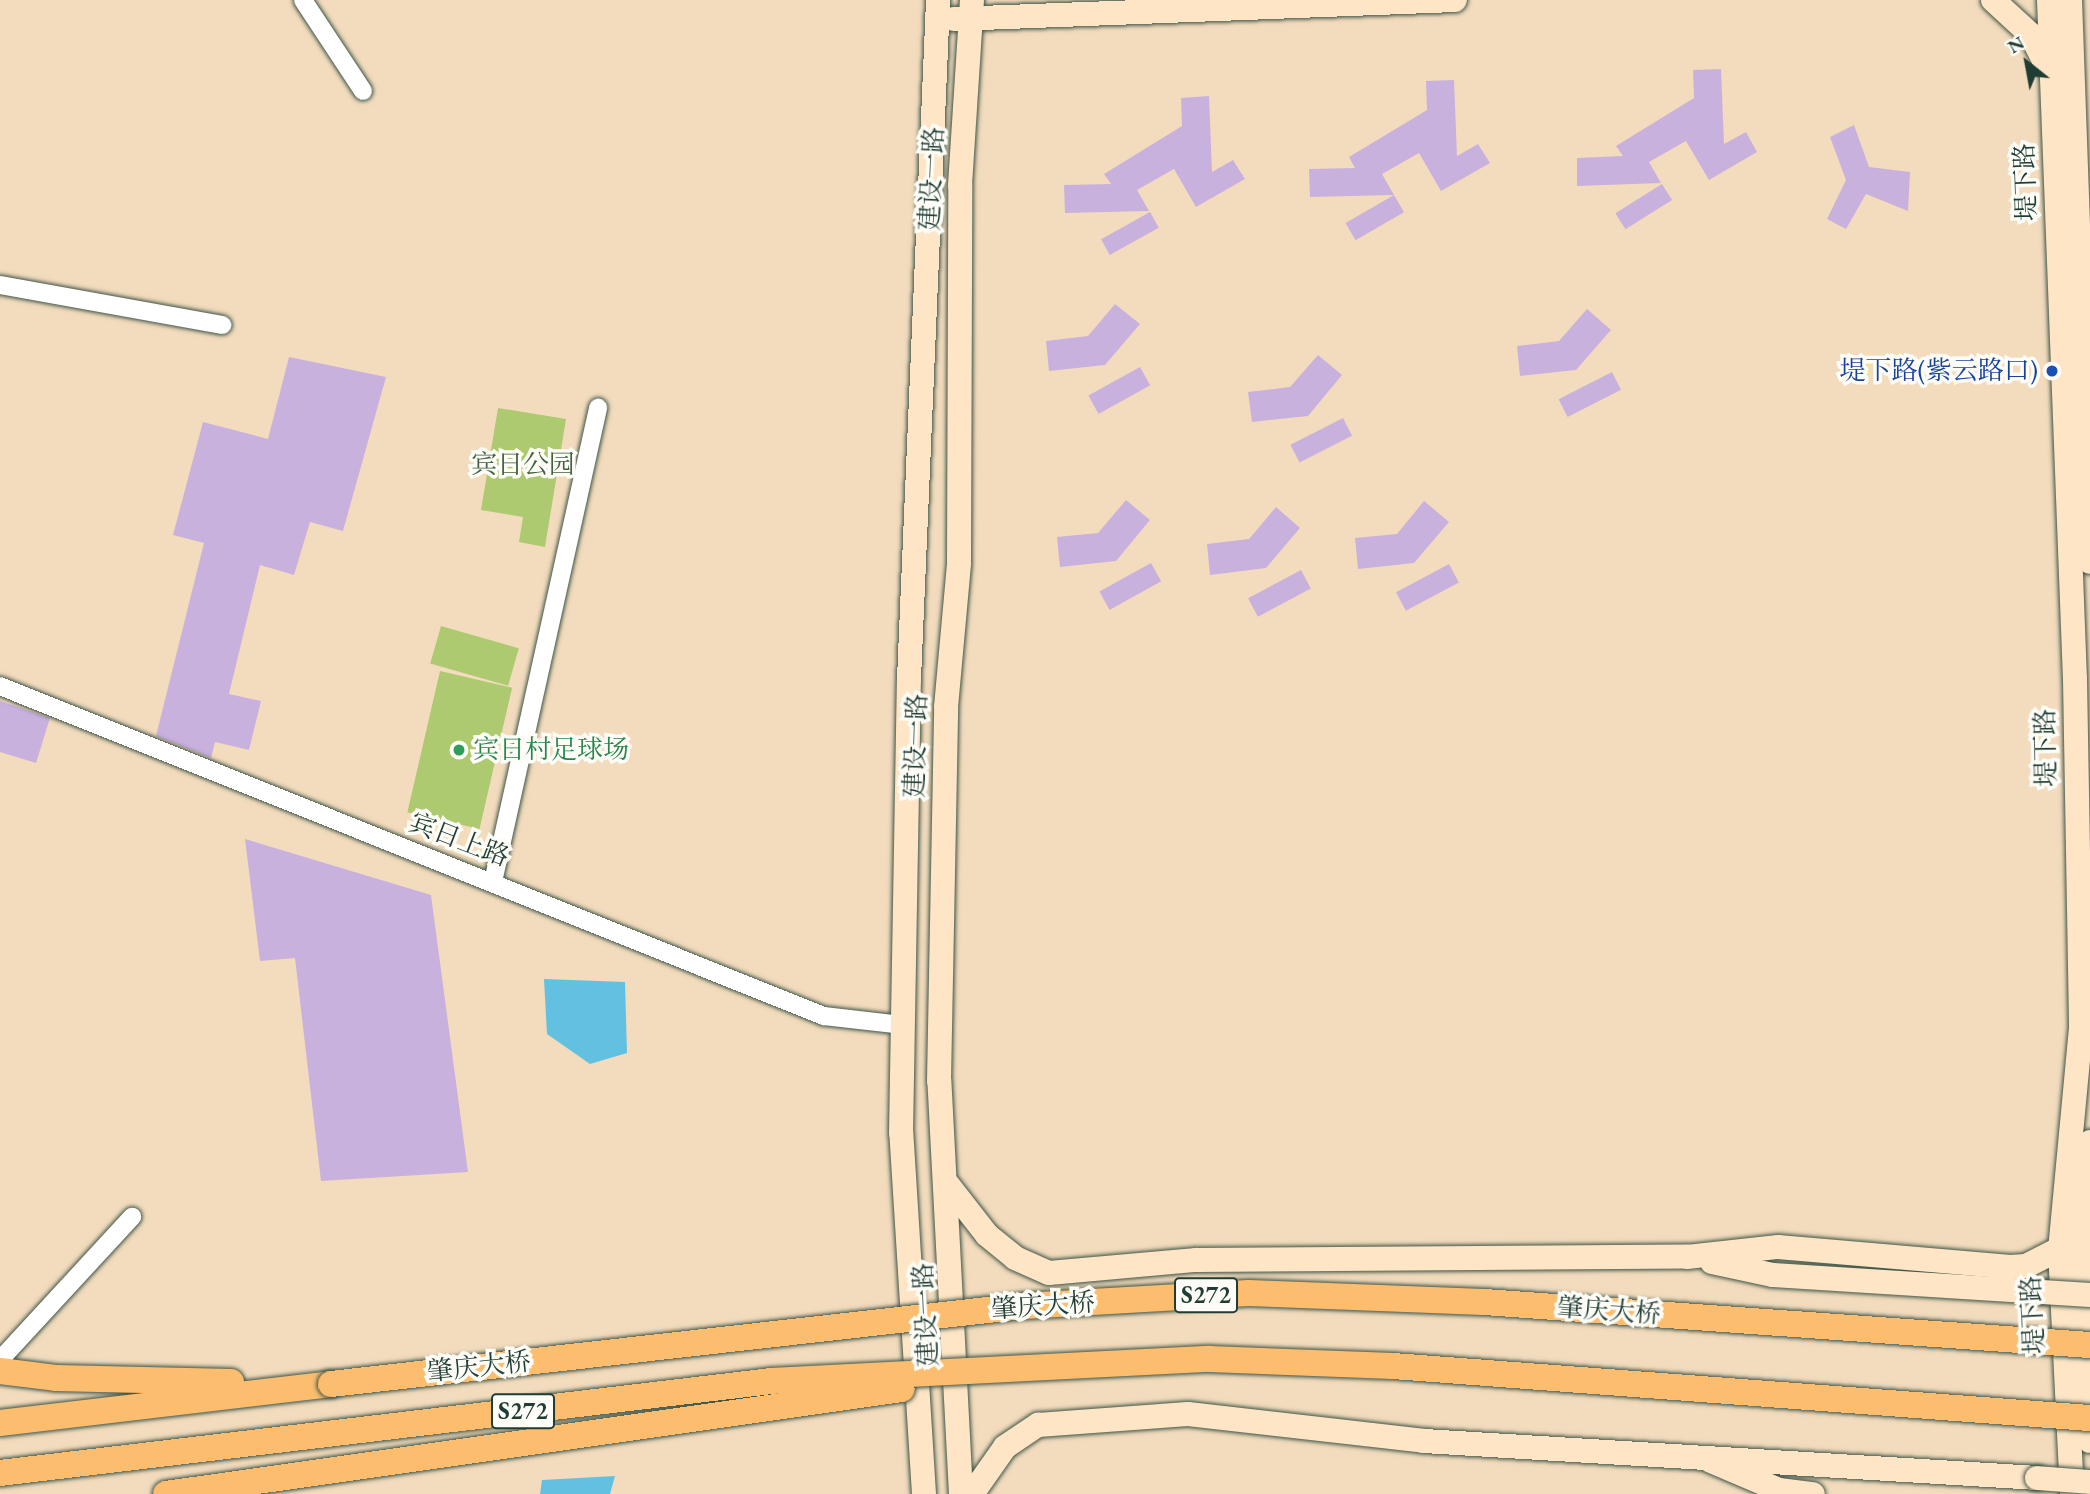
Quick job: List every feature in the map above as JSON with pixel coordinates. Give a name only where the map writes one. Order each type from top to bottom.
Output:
[{"type":"main road","name":"肇庆大桥","points":[[0,1423],[1023,1306],[1249,1293],[1484,1302],[2090,1345]]},
{"type":"main road","name":"肇庆大桥","points":[[0,1473],[771,1381],[1046,1365],[1209,1359],[1394,1366],[2090,1418]]},
{"type":"main road","points":[[166,1494],[1046,1365]]},
{"type":"main road","points":[[0,1371],[56,1378],[331,1384]]},
{"type":"street","points":[[303,0],[363,91]]},
{"type":"street","points":[[937,10],[1455,0]]},
{"type":"street","points":[[1993,0],[2031,34],[2052,74]]},
{"type":"street","name":"堤下路","points":[[2049,0],[2075,679],[2081,1028],[2060,1249],[2071,1494]]},
{"type":"street","name":"堤下路","points":[[2070,0],[2090,562]]},
{"type":"street","name":"建设一路","points":[[961,1494],[948,1185],[939,1081],[946,707],[959,564],[960,185],[971,9]]},
{"type":"street","name":"建设一路","points":[[924,1494],[901,1133],[914,517],[937,10]]},
{"type":"street","points":[[0,285],[222,325]]},
{"type":"street","points":[[493,882],[598,407]]},
{"type":"street","name":"宾日上路","points":[[0,686],[824,1016],[903,1025]]},
{"type":"street","name":"堤下路","points":[[2090,1142],[2083,1251],[2090,1441]]},
{"type":"street","points":[[948,1185],[987,1235],[1015,1258],[1049,1273],[1307,1257],[1687,1256],[1778,1247],[2010,1267],[2060,1249]]},
{"type":"street","points":[[0,1360],[132,1217]]},
{"type":"street","points":[[1687,1256],[1773,1275],[2090,1295]]},
{"type":"street","points":[[972,1494],[1005,1447],[1038,1425],[1086,1417],[1188,1413],[1424,1441],[1694,1454],[2090,1482]]},
{"type":"street","points":[[1694,1454],[1779,1490],[1813,1494]]},
{"type":"green space","name":"宾日公园","points":[[498,408],[566,419],[545,547],[519,542],[523,517],[481,510]]},
{"type":"green space","points":[[441,626],[519,648],[508,686],[430,663]]},
{"type":"green space","name":"宾日村足球场","points":[[440,671],[512,688],[479,829],[407,812]]},
{"type":"water","points":[[544,979],[625,982],[627,1053],[590,1064],[547,1034]]},
{"type":"water","points":[[615,1476],[610,1494],[540,1494],[542,1480]]},
{"type":"building","points":[[1721,69],[1724,144],[1746,132],[1757,152],[1709,180],[1686,141],[1649,162],[1661,183],[1577,186],[1577,158],[1623,156],[1616,146],[1694,98],[1693,70]]},
{"type":"building","points":[[1454,80],[1457,156],[1478,144],[1490,163],[1441,191],[1419,153],[1382,174],[1394,195],[1310,197],[1309,169],[1355,168],[1349,157],[1427,110],[1426,81]]},
{"type":"building","points":[[1209,96],[1212,172],[1233,160],[1245,179],[1196,207],[1174,169],[1137,190],[1149,211],[1065,213],[1064,185],[1111,184],[1104,174],[1182,126],[1181,98]]},
{"type":"building","points":[[1854,125],[1869,167],[1910,172],[1908,211],[1866,194],[1846,229],[1827,219],[1846,180],[1830,137]]},
{"type":"building","points":[[1662,184],[1672,200],[1625,229],[1615,213]]},
{"type":"building","points":[[1394,195],[1404,212],[1356,240],[1346,223]]},
{"type":"building","points":[[1150,212],[1159,228],[1110,255],[1101,239]]},
{"type":"building","points":[[1115,304],[1140,324],[1105,365],[1049,371],[1046,341],[1088,336]]},
{"type":"building","points":[[1587,309],[1611,330],[1576,370],[1520,376],[1517,346],[1559,341]]},
{"type":"building","points":[[1318,355],[1342,375],[1308,416],[1252,422],[1248,392],[1290,387]]},
{"type":"building","points":[[289,357],[386,377],[343,531],[310,522],[294,575],[260,565],[229,694],[261,701],[249,750],[215,742],[211,758],[156,736],[204,543],[173,535],[203,422],[268,439]]},
{"type":"building","points":[[1140,367],[1150,385],[1099,414],[1088,396]]},
{"type":"building","points":[[1612,372],[1621,390],[1568,417],[1559,399]]},
{"type":"building","points":[[1343,418],[1352,436],[1300,463],[1290,445]]},
{"type":"building","points":[[1126,500],[1150,520],[1116,561],[1060,567],[1057,537],[1098,533]]},
{"type":"building","points":[[1424,501],[1449,522],[1414,563],[1358,569],[1355,538],[1397,534]]},
{"type":"building","points":[[1276,507],[1300,528],[1266,568],[1210,575],[1207,544],[1249,539]]},
{"type":"building","points":[[1151,563],[1161,581],[1110,610],[1099,592]]},
{"type":"building","points":[[1449,564],[1459,583],[1406,611],[1396,592]]},
{"type":"building","points":[[1301,570],[1311,589],[1258,617],[1248,598]]},
{"type":"building","points":[[0,701],[50,718],[36,763],[0,752]]},
{"type":"building","points":[[245,839],[431,895],[468,1172],[321,1181],[295,958],[260,961]]},
{"type":"place","name":"堤下路(紫云路口)","points":[[2052,371]]},
{"type":"place","name":"宾日村足球场","points":[[459,750]]}]
